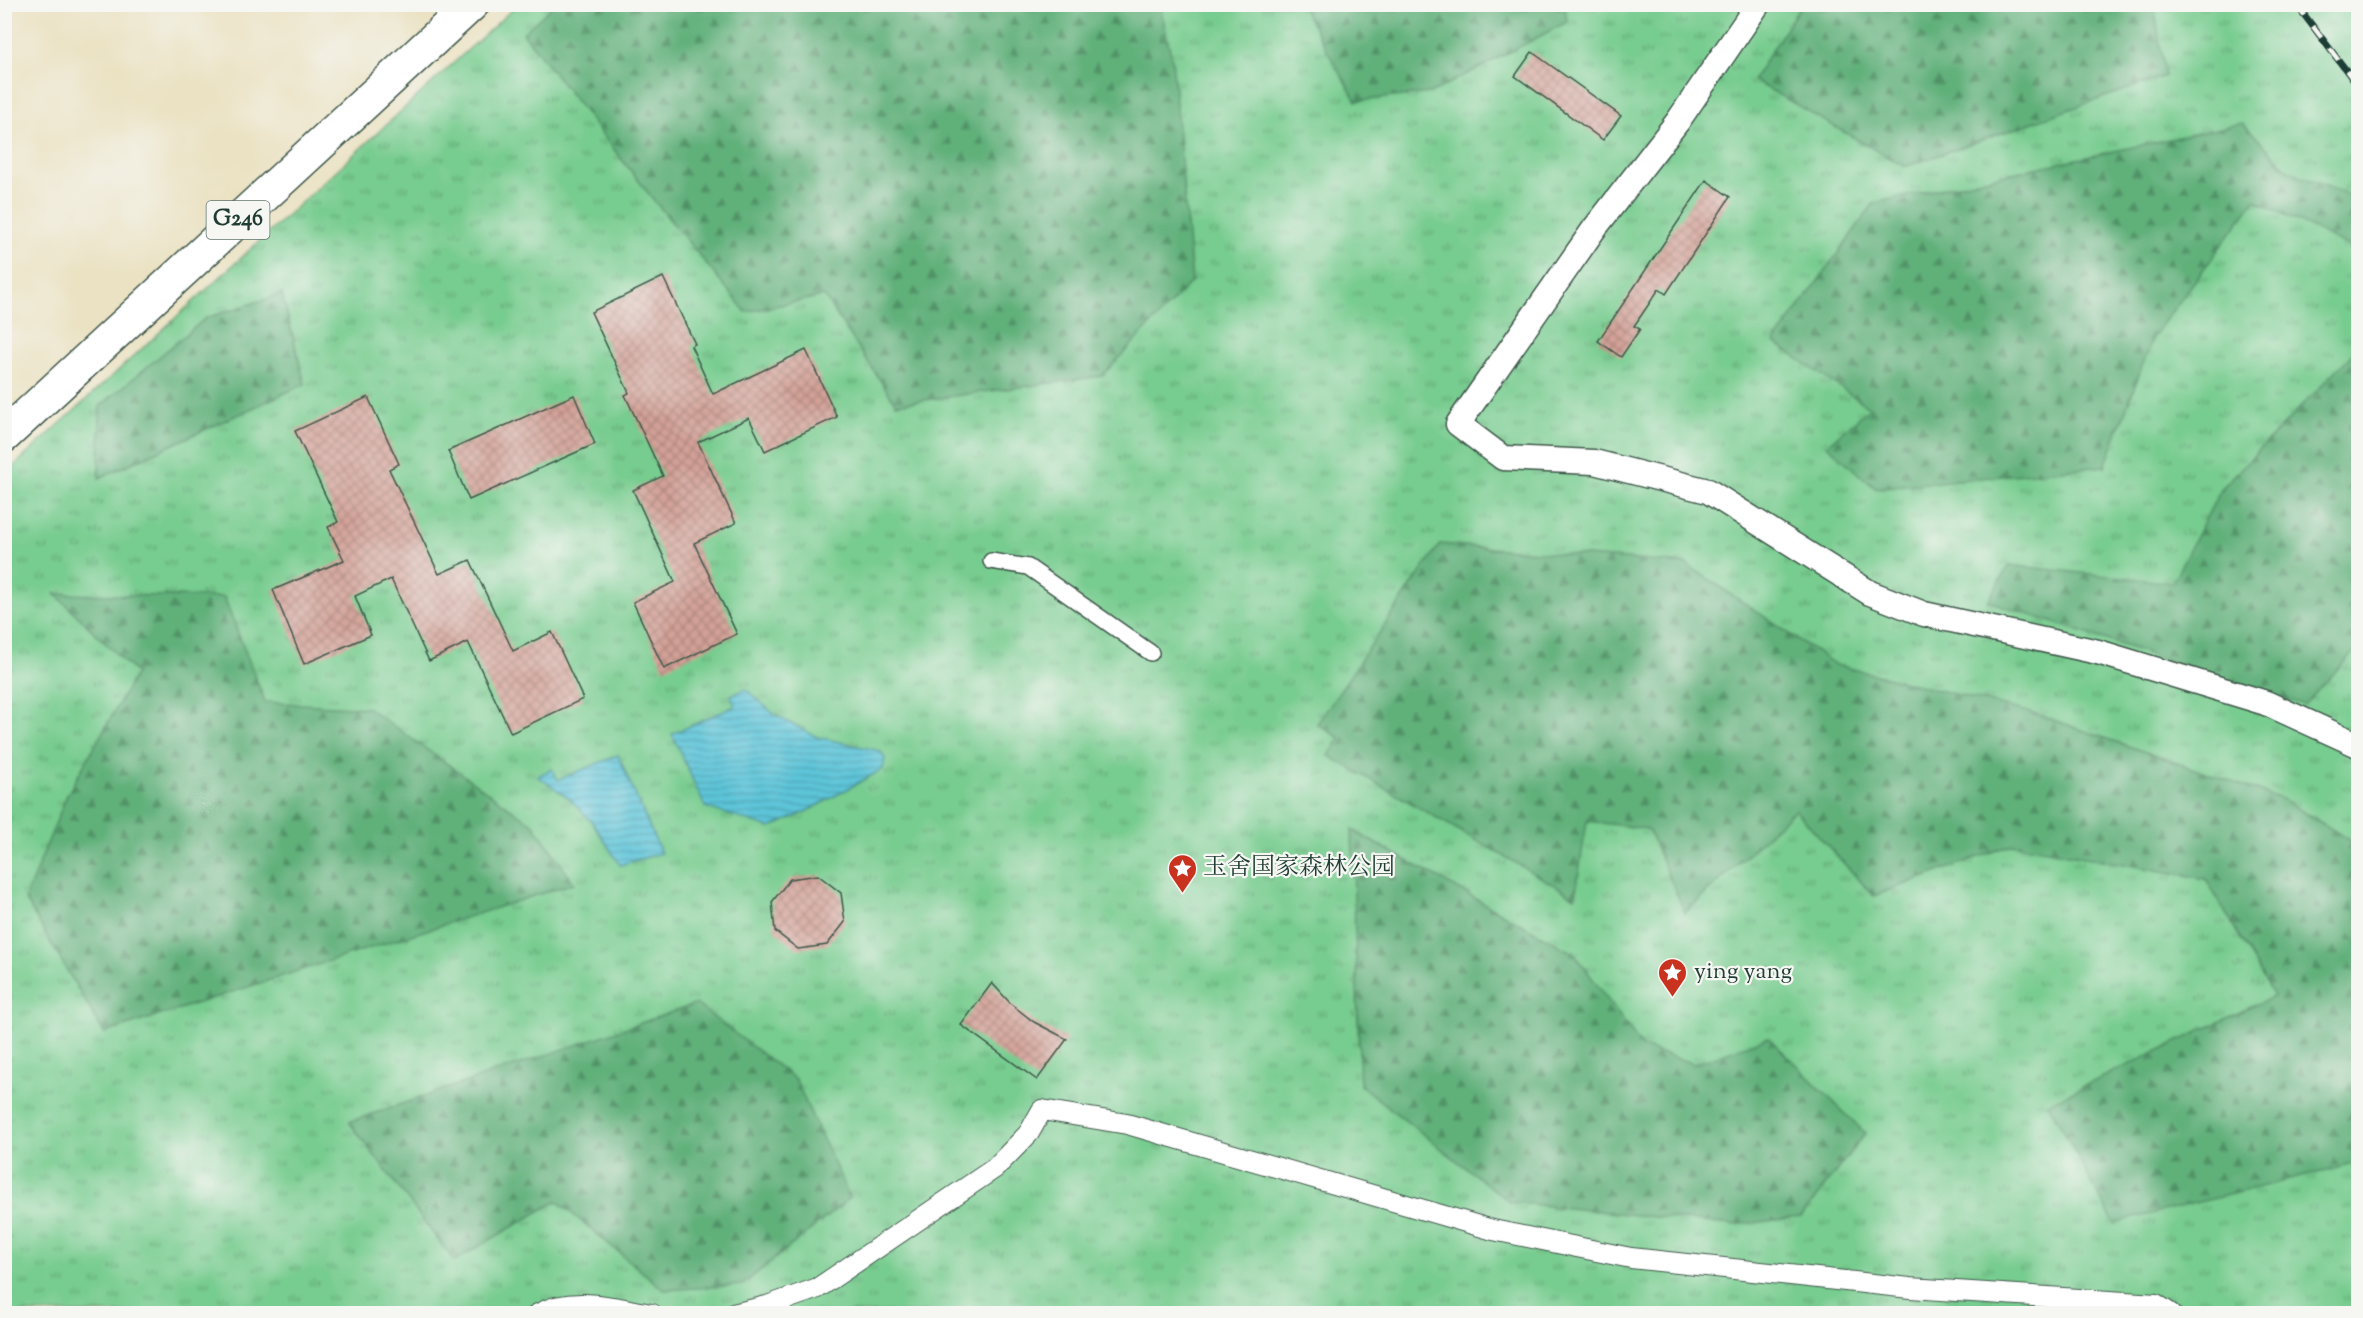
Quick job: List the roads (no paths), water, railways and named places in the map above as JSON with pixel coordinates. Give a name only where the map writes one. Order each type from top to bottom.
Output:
[{"type":"highway","name":"G246","points":[[4,436],[471,4]]},
{"type":"street","points":[[1758,4],[1678,121],[1594,229],[1458,424],[1503,458],[1594,462],[1708,491],[1870,593],[1924,614],[2120,659],[2266,703],[2358,745]]},
{"type":"street","points":[[991,561],[1028,567],[1151,653]]},
{"type":"street","points":[[733,1314],[767,1306],[818,1288],[995,1168],[1029,1133],[1042,1110],[1128,1124],[1493,1230],[1631,1258],[1910,1288],[2156,1304],[2171,1314]]},
{"type":"street","points":[[538,1314],[553,1306],[586,1303],[652,1314]]},
{"type":"water","points":[[746,689],[775,715],[817,737],[880,751],[885,758],[883,769],[808,811],[770,828],[705,807],[672,734],[735,706],[731,695]]},
{"type":"water","points":[[618,755],[661,853],[620,865],[593,823],[569,798],[537,776],[552,769],[558,780]]},
{"type":"railway","points":[[2296,4],[2358,86]]},
{"type":"place","name":"玉舍国家森林公园","points":[[1182,894]]},
{"type":"place","name":"ying yang","points":[[1673,998]]}]
